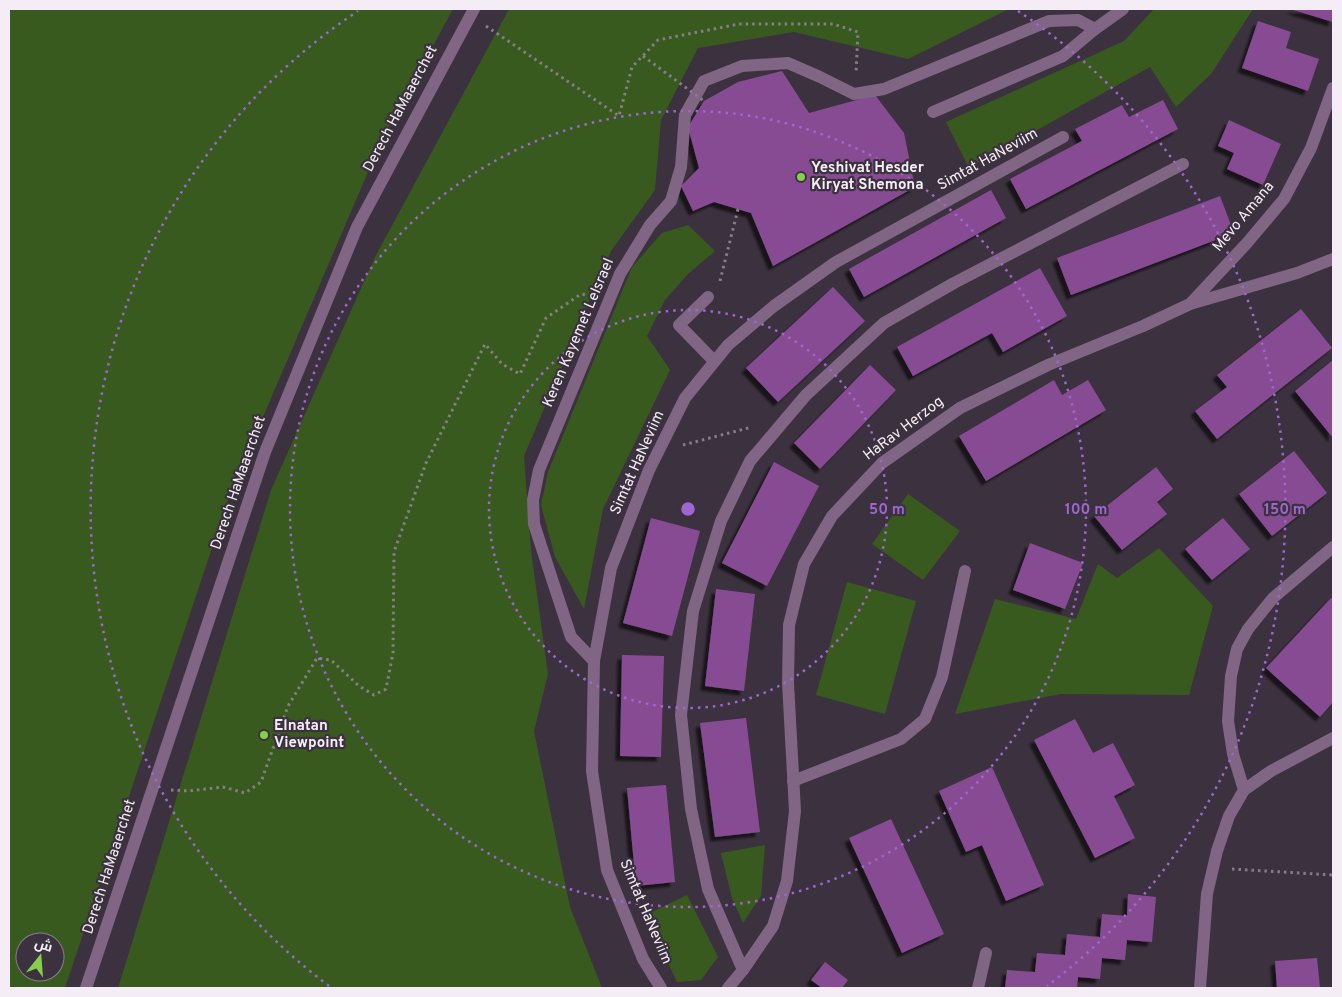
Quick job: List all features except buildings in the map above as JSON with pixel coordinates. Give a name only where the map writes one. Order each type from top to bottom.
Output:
[{"type":"street","points":[[933,112],[1063,56],[1095,29],[1123,9]]},
{"type":"street","name":"Derech HaMaaerchet","points":[[86,988],[265,452],[357,228],[472,12]]},
{"type":"street","name":"Keren Kayemet LeIsrael","points":[[594,661],[570,637],[534,524],[533,500],[539,470],[620,274],[650,225],[671,201],[681,167],[685,115],[704,81],[742,66],[788,64],[854,94],[884,89],[1049,21],[1078,20],[1095,29]]},
{"type":"street","name":"Mevo Amana","points":[[1190,304],[1247,243],[1284,199],[1311,148],[1333,88]]},
{"type":"street","name":"Simtat HaNeviim","points":[[661,988],[643,959],[607,870],[592,771],[594,661],[611,568],[649,470],[685,398],[728,345],[774,306],[836,262],[1063,137]]},
{"type":"street","points":[[744,970],[708,890],[691,809],[681,715],[693,611],[720,522],[750,461],[806,395],[884,323],[954,283],[1183,164]]},
{"type":"street","name":"HaRav Herzog","points":[[728,988],[744,970],[774,926],[787,880],[795,811],[788,683],[788,625],[804,564],[832,516],[882,463],[960,408],[1048,365],[1143,326],[1190,304],[1297,273],[1333,259]]},
{"type":"street","points":[[708,297],[679,325],[714,361]]},
{"type":"street","points":[[1244,790],[1233,754],[1228,721],[1230,676],[1237,648],[1248,629],[1273,598],[1333,547]]},
{"type":"street","points":[[793,781],[901,739],[926,719],[942,677],[966,571]]},
{"type":"street","points":[[1200,988],[1207,894],[1217,851],[1229,816],[1244,790],[1271,771],[1333,738]]},
{"type":"street","points":[[978,988],[986,953]]},
{"type":"path","points":[[472,12],[619,116],[632,67],[658,40],[740,24],[833,24],[858,32],[858,53]]},
{"type":"path","points":[[643,56],[704,101]]},
{"type":"path","points":[[708,297],[718,287],[738,209]]},
{"type":"path","points":[[153,790],[189,790],[223,786],[245,793],[261,782],[288,706],[316,658],[331,660],[359,686],[374,695],[386,689],[393,653],[394,552],[426,463],[485,344],[502,364],[520,374],[546,318],[581,294],[610,298]]},
{"type":"path","points":[[658,452],[787,418]]},
{"type":"path","points":[[1213,868],[1333,875]]},
{"type":"green space","points":[[9,9],[453,9],[380,144],[230,494],[65,988],[9,988]]},
{"type":"green space","points":[[509,9],[1009,9],[908,59],[794,32],[698,48],[661,120],[655,190],[611,251],[524,456],[531,551],[548,674],[534,731],[570,907],[602,988],[118,988],[271,490],[375,257]]},
{"type":"green space","points":[[1154,9],[1253,9],[1211,74],[1176,107],[1150,67],[969,168],[946,122],[1124,41]]},
{"type":"green space","points":[[688,225],[715,251],[688,274],[665,300],[647,336],[670,370],[603,509],[584,609],[555,557],[541,505],[548,472],[632,267],[662,233]]},
{"type":"green space","points":[[908,494],[960,531],[923,580],[872,544]]},
{"type":"green space","points":[[1159,548],[1213,606],[1189,695],[1061,694],[955,714],[995,599],[1076,619],[1098,564],[1117,578]]},
{"type":"green space","points":[[847,582],[916,601],[885,714],[816,695]]},
{"type":"green space","points":[[765,845],[761,896],[743,923],[732,898],[721,853]]},
{"type":"green space","points":[[687,895],[718,957],[701,980],[677,982],[646,915]]},
{"type":"place","name":"Yeshivat Hesder Kiryat Shemona","points":[[801,177]]},
{"type":"place","name":"Elnatan Viewpoint","points":[[264,735]]}]
